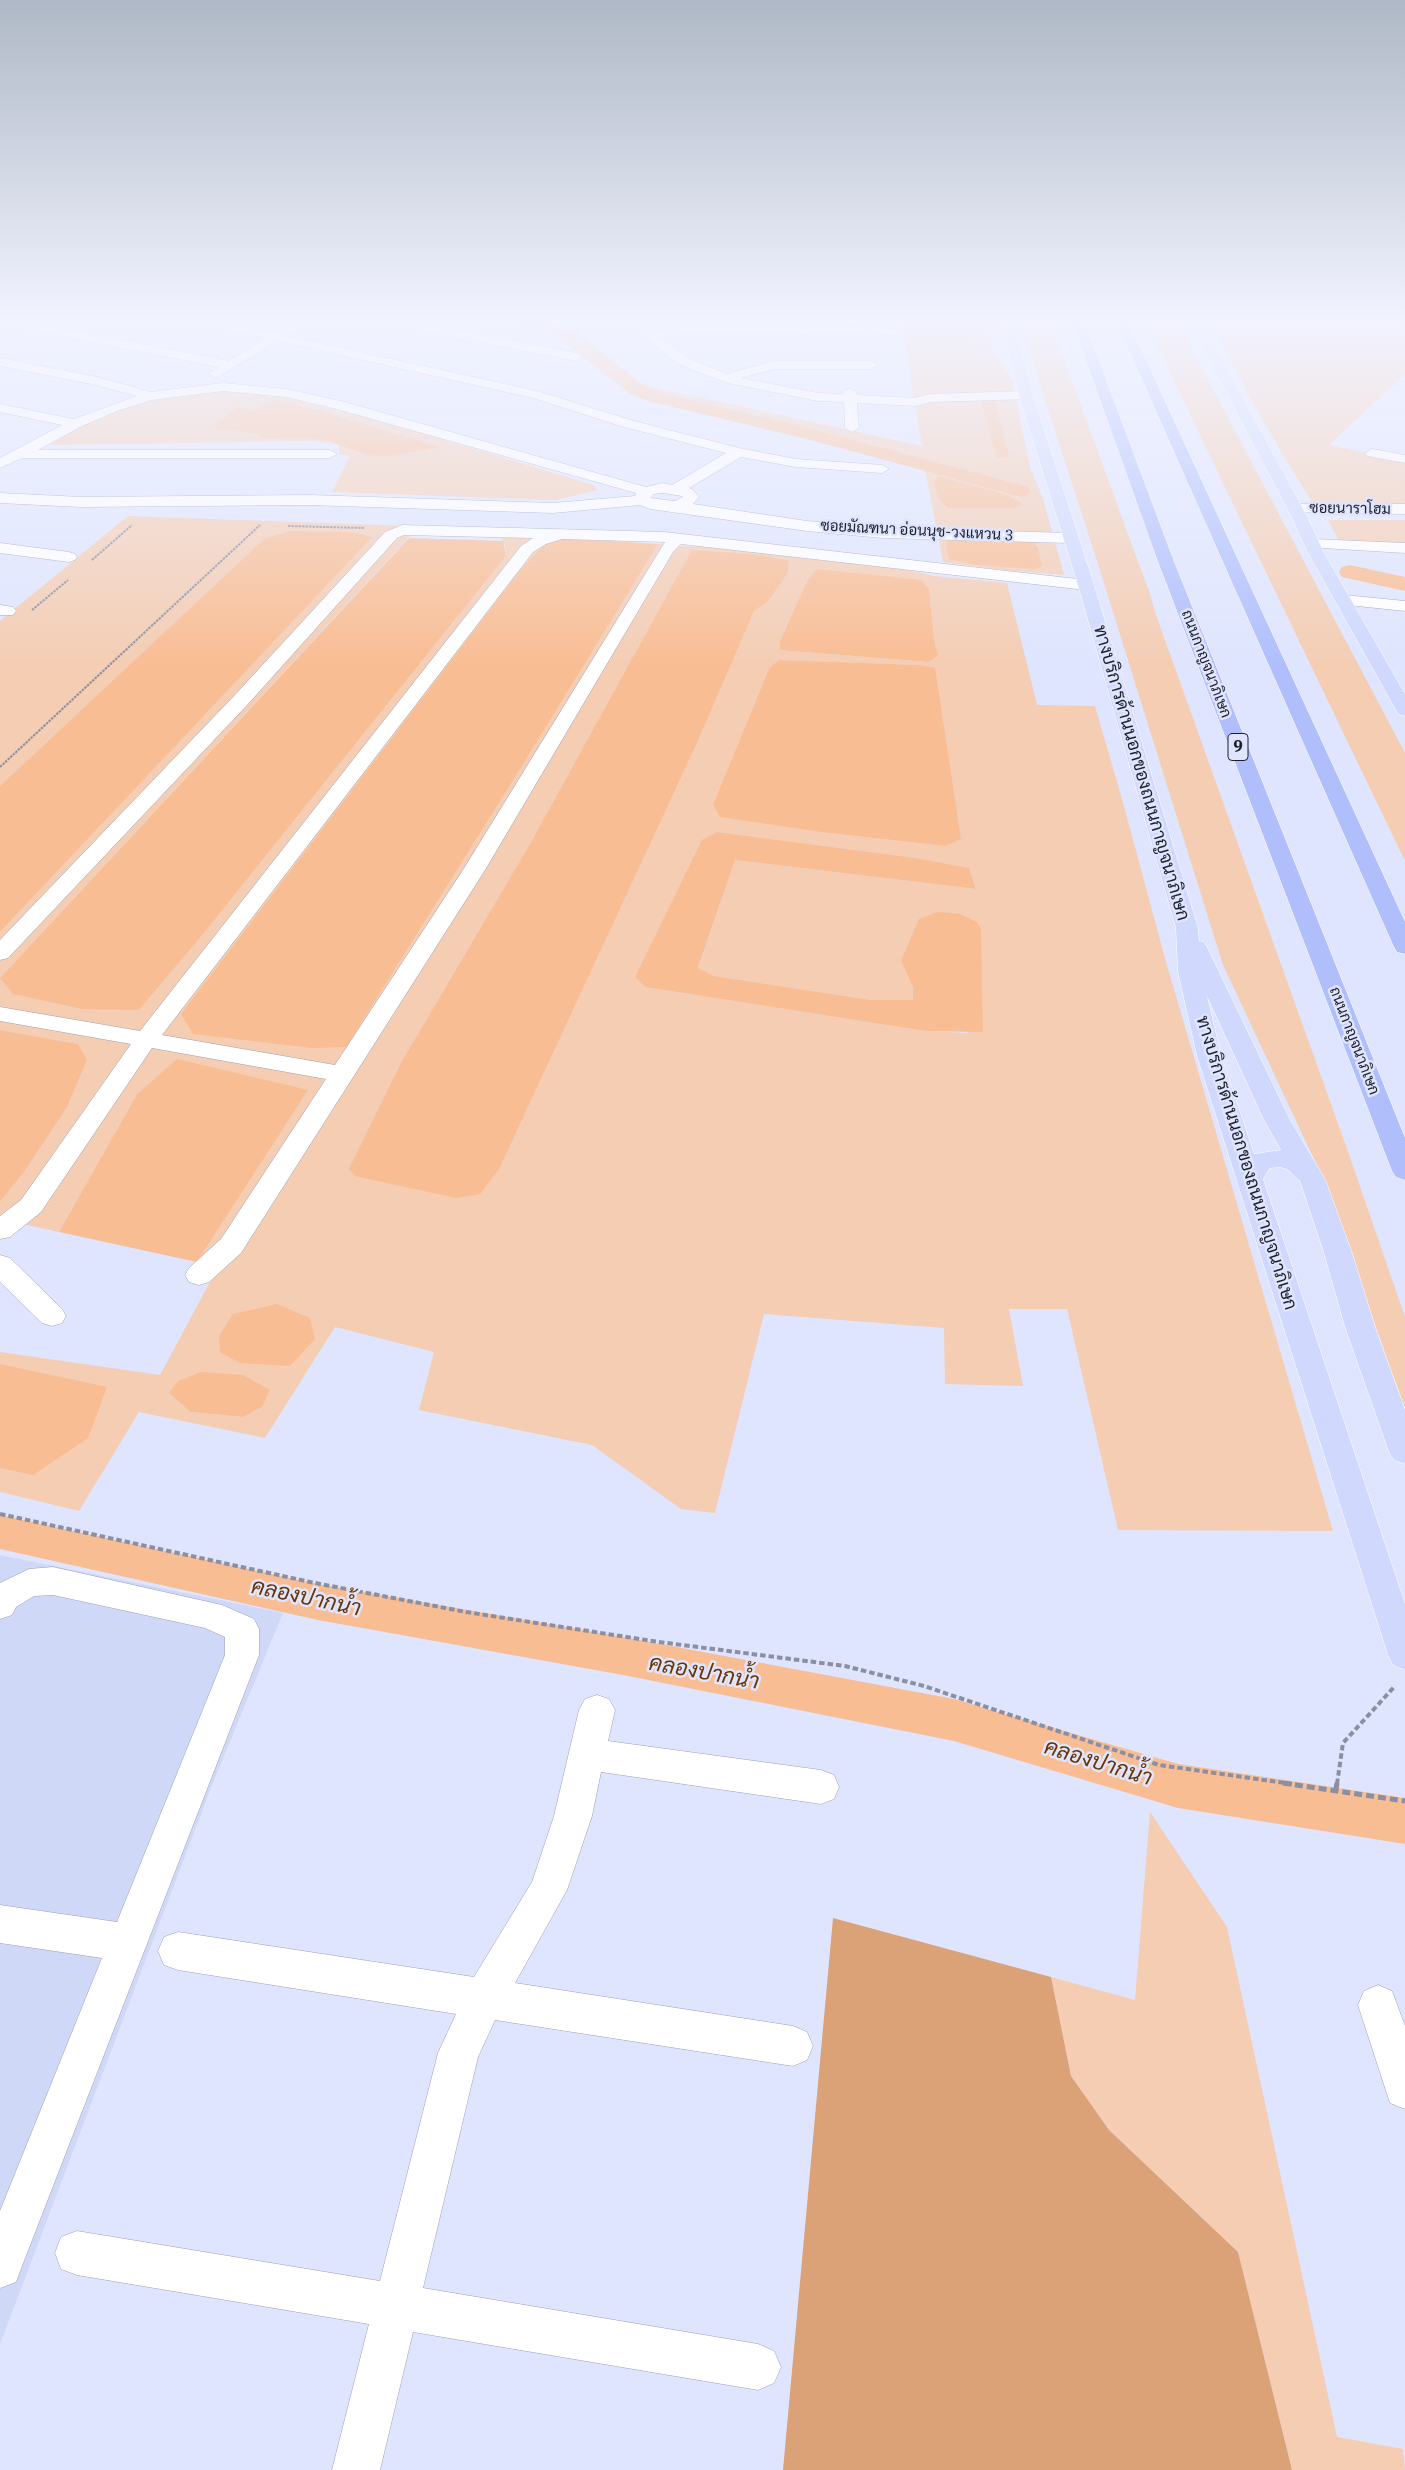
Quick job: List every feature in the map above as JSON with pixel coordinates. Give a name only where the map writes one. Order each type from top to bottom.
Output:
[{"type":"highway","name":"ถนนกาญจนาภิเษก","points":[[1120,436],[1164,559],[1405,1171]]},
{"type":"highway","points":[[1174,436],[1405,947]]},
{"type":"main road","name":"ทางบริการด้านนอกของถนนกาญจนาภิเษก","points":[[1039,436],[1086,585],[1187,928],[1190,972],[1209,1056],[1405,1655]]},
{"type":"main road","points":[[1257,436],[1314,548],[1405,709]]},
{"type":"main road","points":[[1187,928],[1277,1120],[1312,1179],[1338,1253],[1360,1327],[1405,1452]]},
{"type":"main road","points":[[1249,1180],[1262,1160],[1282,1158],[1296,1163],[1312,1179]]},
{"type":"street","name":"ซอยมัณฑนา อ่อนนุช-วงแหวน 3","points":[[0,464],[52,436]]},
{"type":"street","name":"ซอยมัณฑนา อ่อนนุช-วงแหวน 3","points":[[444,436],[645,496],[663,488],[676,489],[687,492],[691,497],[811,516],[1068,532]]},
{"type":"street","points":[[678,436],[796,464],[882,469]]},
{"type":"street","points":[[0,452],[19,454],[330,454]]},
{"type":"street","points":[[676,489],[739,452]]},
{"type":"street","points":[[1372,452],[1405,459]]},
{"type":"street","points":[[0,498],[62,501],[309,500],[534,508],[645,496]]},
{"type":"street","name":"ซอยมัณฑนา อ่อนนุช-วงแหวน 3","points":[[645,496],[650,504],[676,506],[807,526],[883,533],[1068,532]]},
{"type":"street","points":[[676,506],[687,502],[691,497]]},
{"type":"street","name":"ซอยนาราโฮม","points":[[1297,512],[1405,510]]},
{"type":"street","name":"ซอยนาราโฮม","points":[[1297,512],[1405,518]]},
{"type":"street","points":[[0,953],[241,700],[391,535],[402,530],[676,539],[1086,585]]},
{"type":"street","points":[[0,1230],[31,1206],[146,1040],[527,549],[540,540],[562,534]]},
{"type":"street","points":[[199,1275],[231,1246],[343,1074],[474,870],[666,550],[676,539]]},
{"type":"street","points":[[0,548],[69,557]]},
{"type":"street","points":[[1314,548],[1405,548]]},
{"type":"street","points":[[1314,548],[1405,555]]},
{"type":"street","points":[[1344,600],[1405,606]]},
{"type":"street","points":[[0,1014],[343,1074]]},
{"type":"street","points":[[0,1265],[52,1316]]},
{"type":"street","points":[[0,1605],[4,1597],[29,1584],[53,1581],[210,1615],[242,1629],[242,1655],[0,2266]]},
{"type":"street","points":[[356,2470],[458,2053],[484,1998],[548,1890],[572,1816],[597,1710]]},
{"type":"street","points":[[587,1754],[821,1787]]},
{"type":"street","points":[[0,1924],[128,1943]]},
{"type":"street","points":[[178,1951],[793,2046]]},
{"type":"street","points":[[1378,2006],[1405,2088]]},
{"type":"street","points":[[77,2252],[758,2367]]},
{"type":"path","points":[[92,560],[134,524]]},
{"type":"path","points":[[250,524],[269,525]]},
{"type":"path","points":[[0,767],[260,525]]},
{"type":"path","points":[[288,526],[402,530]]},
{"type":"path","points":[[31,611],[69,580]]},
{"type":"path","points":[[0,1514],[310,1582],[466,1612],[659,1642],[845,1666],[950,1694],[1159,1765],[1336,1789],[1405,1801]]},
{"type":"path","points":[[1336,1789],[1343,1743],[1399,1682]]},
{"type":"shaded area","points":[[47,436],[433,436],[593,485],[598,490],[555,500],[332,492],[350,456],[339,454],[338,444],[311,441],[56,445],[34,442]]},
{"type":"shaded area","points":[[260,436],[405,436],[441,447],[391,456],[368,455],[329,441],[303,437],[266,439]]},
{"type":"shaded area","points":[[793,436],[877,436],[922,446],[920,436],[1024,436],[1030,467],[1043,499],[1064,575],[1003,570],[943,562],[925,469]]},
{"type":"shaded area","points":[[991,436],[1004,436],[1009,456],[997,458]]},
{"type":"shaded area","points":[[1057,436],[1092,436],[1150,594],[1405,1317],[1405,1409],[1321,1174],[1223,965]]},
{"type":"shaded area","points":[[1200,436],[1238,436],[1405,753],[1405,861]]},
{"type":"shaded area","points":[[1272,436],[1338,436],[1329,445],[1405,461],[1405,505],[1313,504]]},
{"type":"shaded area","points":[[939,476],[1007,495],[1024,505],[1014,508],[948,508],[938,498],[934,482]]},
{"type":"shaded area","points":[[128,516],[407,526],[411,535],[0,978],[0,932],[371,537],[349,532],[292,531],[265,538],[0,786],[0,621]]},
{"type":"shaded area","points":[[1328,520],[1405,520],[1405,544],[1340,543]]},
{"type":"shaded area","points":[[291,531],[349,532],[372,537],[0,932],[0,786],[265,538]]},
{"type":"shaded area","points":[[500,535],[564,538],[633,581],[658,544],[694,547],[703,545],[902,569],[934,576],[1007,583],[1037,705],[1095,706],[1166,962],[1333,1531],[1118,1530],[1067,1309],[1009,1309],[1023,1386],[945,1384],[944,1328],[764,1314],[715,1513],[681,1509],[592,1445],[419,1410],[434,1352],[335,1327],[265,1438],[139,1412],[79,1511],[0,1492],[0,1352],[160,1375],[218,1267],[197,1262],[307,1091],[177,1060],[137,1094],[59,1232],[0,1219],[0,1202],[24,1172],[66,1109],[78,1044],[0,1030],[0,978],[139,1010],[200,938],[506,556],[505,546]],"holes":[[[789,561],[788,573],[769,600],[754,610],[402,1061],[534,837]],[[807,581],[929,589],[934,639],[938,656],[927,662],[780,650],[780,641]],[[779,660],[919,665],[935,669],[945,846],[829,833],[770,667]],[[717,832],[916,858],[969,868],[976,889],[735,860],[698,969],[714,976],[871,1000],[913,1000],[913,987],[901,961],[968,1033],[925,1031],[645,987],[635,977]],[[262,1407],[243,1417],[191,1412]]]},
{"type":"shaded area","points":[[409,538],[503,541],[506,556],[200,938],[139,1010],[82,1009],[13,994],[0,978]]},
{"type":"shaded area","points":[[564,538],[658,544],[346,1047],[312,1048],[193,1034],[181,1014],[519,572],[546,542]]},
{"type":"shaded area","points":[[948,538],[1029,540],[1038,547],[1042,566],[1035,569],[976,565],[949,559],[946,545]]},
{"type":"shaded area","points":[[692,550],[761,555],[789,561],[788,573],[769,600],[754,611],[695,747],[499,1169],[480,1194],[456,1198],[355,1176],[349,1169],[402,1061],[534,837]]},
{"type":"shaded area","points":[[817,569],[921,580],[929,589],[934,639],[938,656],[928,662],[780,650],[780,641],[807,581]]},
{"type":"shaded area","points":[[779,660],[919,665],[935,668],[961,839],[945,846],[829,833],[720,817],[713,805],[770,667]]},
{"type":"shaded area","points":[[717,832],[916,858],[969,868],[976,889],[735,860],[698,968],[714,976],[871,1000],[913,1000],[913,987],[901,961],[919,919],[938,912],[960,914],[977,922],[981,930],[983,1032],[925,1031],[645,987],[635,977],[702,840]]},
{"type":"shaded area","points":[[0,1030],[78,1044],[87,1060],[66,1109],[24,1172],[0,1202]]},
{"type":"shaded area","points":[[177,1059],[308,1090],[197,1262],[59,1232],[137,1094]]},
{"type":"shaded area","points":[[277,1304],[310,1318],[315,1339],[290,1366],[240,1363],[220,1352],[219,1336],[233,1314]]},
{"type":"shaded area","points":[[0,1364],[107,1387],[88,1438],[33,1475],[0,1468]]},
{"type":"shaded area","points":[[201,1372],[243,1375],[270,1390],[262,1407],[243,1417],[191,1412],[169,1393],[178,1381]]},
{"type":"shaded area","points":[[0,1555],[283,1613],[212,1785],[0,2344]]},
{"type":"shaded area","points":[[1150,1812],[1227,1927],[1337,2437],[1403,2449],[1405,2470],[1292,2470],[1238,2252],[1109,2130],[1071,2076],[1051,1977],[1135,2000]]},
{"type":"shaded area","points":[[833,1918],[1051,1977],[1071,2076],[1109,2130],[1238,2252],[1292,2470],[783,2470]]},
{"type":"waterway","points":[[817,436],[1021,491]]},
{"type":"waterway","points":[[1350,572],[1405,584]]},
{"type":"waterway","name":"คลองปากน้ำ","points":[[0,1532],[318,1602],[623,1656],[954,1720],[1178,1786],[1405,1821]]}]
